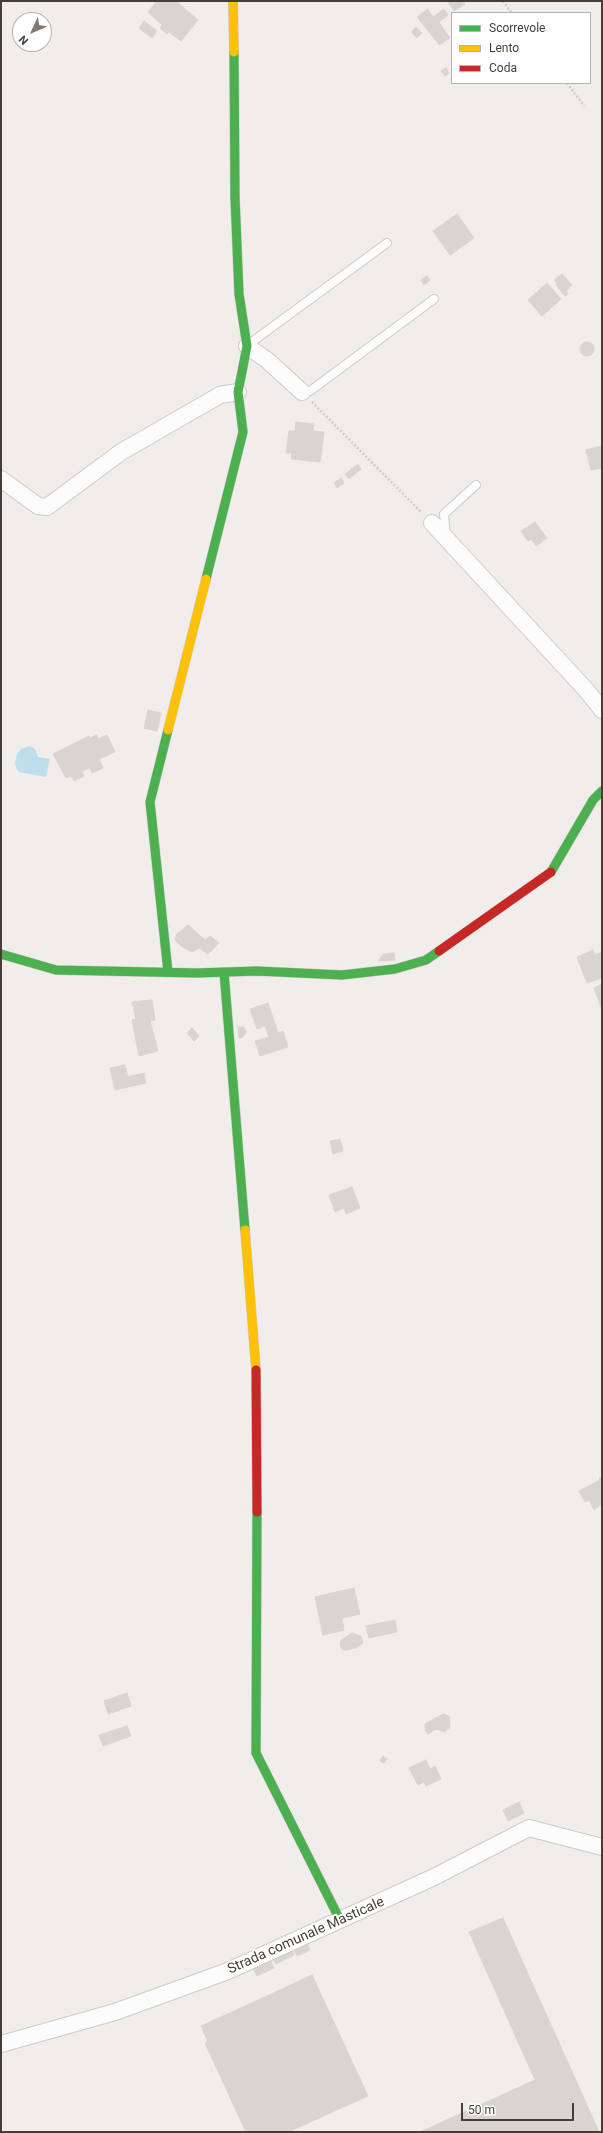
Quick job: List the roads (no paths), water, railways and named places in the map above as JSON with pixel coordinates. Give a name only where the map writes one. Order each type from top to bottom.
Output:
[{"type":"street","points":[[168,972],[150,802],[243,432],[238,392],[247,346],[239,294],[235,198],[233,1]]},
{"type":"street","points":[[247,346],[267,360],[302,392]]},
{"type":"street","points":[[1,479],[38,506],[47,507],[121,452],[220,395],[238,392]]},
{"type":"street","points":[[432,523],[587,691],[602,710]]},
{"type":"street","points":[[1,954],[56,970],[257,972],[342,975],[395,969],[426,960],[551,872],[594,800],[602,791]]},
{"type":"street","points":[[224,972],[257,1385],[256,1753],[340,1920]]},
{"type":"street","name":"Strada comunale Masticale","points":[[1,2044],[115,2012],[214,1976],[434,1877],[529,1828],[602,1847]]},
{"type":"lane","points":[[247,346],[387,243]]},
{"type":"lane","points":[[302,392],[310,392],[434,299]]},
{"type":"lane","points":[[447,540],[444,514],[476,486]]},
{"type":"water","points":[[30,746],[35,749],[38,757],[50,759],[46,777],[19,772],[17,769],[15,763],[17,754],[21,749]]}]
